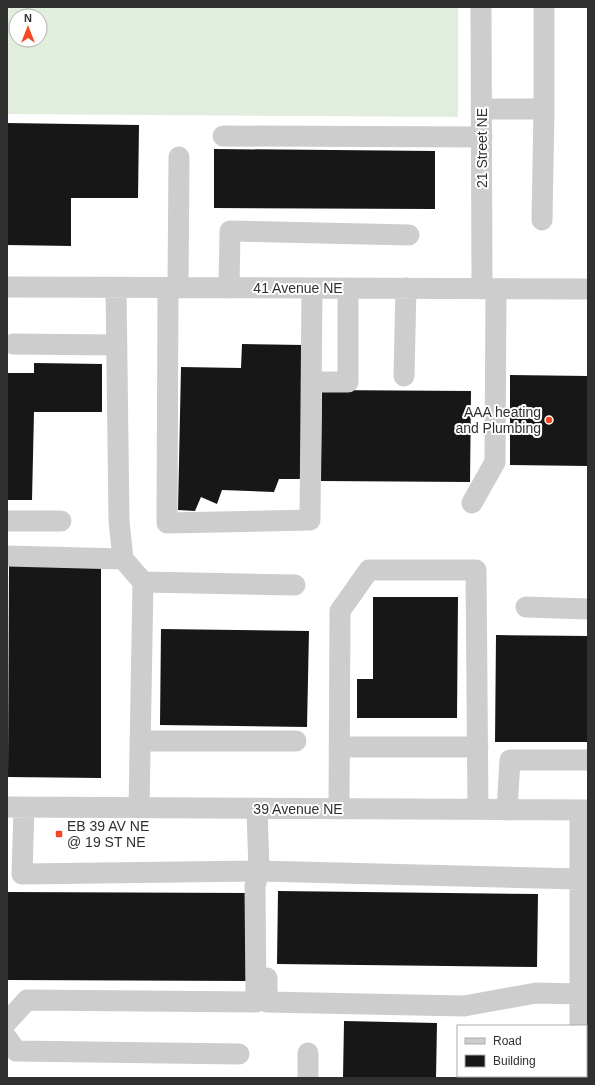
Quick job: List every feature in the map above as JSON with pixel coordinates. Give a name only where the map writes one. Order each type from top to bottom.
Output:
[{"type":"street","name":"21 Street NE","points":[[472,503],[495,462],[481,109],[481,7]]},
{"type":"street","points":[[542,220],[544,7]]},
{"type":"street","points":[[481,109],[544,109]]},
{"type":"street","points":[[223,136],[482,138]]},
{"type":"street","points":[[179,156],[173,288],[167,523],[310,520],[312,288]]},
{"type":"street","points":[[229,288],[230,231],[409,235]]},
{"type":"street","name":"41 Avenue NE","points":[[7,287],[588,289]]},
{"type":"street","points":[[116,288],[119,521],[123,559],[143,582],[139,808]]},
{"type":"street","points":[[311,382],[348,382],[348,288]]},
{"type":"street","points":[[404,376],[406,288]]},
{"type":"street","points":[[13,344],[117,345]]},
{"type":"street","points":[[7,521],[61,521]]},
{"type":"street","points":[[7,556],[123,559]]},
{"type":"street","points":[[339,809],[340,611],[369,570],[476,570],[478,809]]},
{"type":"street","points":[[143,582],[295,585]]},
{"type":"street","points":[[526,607],[588,609]]},
{"type":"street","points":[[140,741],[296,741]]},
{"type":"street","points":[[339,747],[478,747]]},
{"type":"street","points":[[507,810],[510,760],[588,760]]},
{"type":"street","points":[[15,808],[22,874],[259,871],[580,879]]},
{"type":"street","name":"39 Avenue NE","points":[[15,808],[584,810]]},
{"type":"street","points":[[7,1022],[27,1000],[256,1002],[255,886],[259,871],[257,809]]},
{"type":"street","points":[[580,1025],[580,879],[584,810]]},
{"type":"street","points":[[259,871],[265,887],[267,1002],[464,1006],[536,993],[580,994]]},
{"type":"street","points":[[7,1038],[16,1051],[239,1054]]},
{"type":"street","points":[[308,1052],[308,1078]]},
{"type":"green space","points":[[7,7],[458,7],[458,117],[7,114]]},
{"type":"building","points":[[7,123],[139,125],[138,198],[71,198],[71,246],[7,245]]},
{"type":"building","points":[[214,149],[435,151],[435,209],[214,208]]},
{"type":"building","points":[[242,344],[304,345],[302,479],[279,479],[274,492],[222,490],[217,504],[201,497],[195,511],[178,510],[181,367],[241,368]]},
{"type":"building","points":[[34,363],[102,364],[102,412],[34,412],[32,500],[7,500],[7,373],[34,373]]},
{"type":"building","name":"AAA heating and Plumbing","points":[[510,375],[588,376],[588,466],[510,465]]},
{"type":"building","points":[[322,390],[471,391],[470,482],[321,481]]},
{"type":"building","points":[[9,566],[101,566],[101,778],[8,777]]},
{"type":"building","points":[[373,597],[458,597],[457,718],[357,718],[357,679],[373,679]]},
{"type":"building","points":[[161,629],[309,631],[307,727],[160,725]]},
{"type":"building","points":[[496,635],[588,636],[588,742],[495,742]]},
{"type":"building","points":[[278,891],[538,894],[537,967],[277,964]]},
{"type":"building","points":[[7,892],[248,893],[248,981],[7,980]]},
{"type":"building","points":[[344,1021],[437,1023],[436,1078],[343,1078]]},
{"type":"place","name":"AAA heating and Plumbing","points":[[549,420]]},
{"type":"place","name":"EB 39 AV NE @ 19 ST NE","points":[[59,834]]}]
